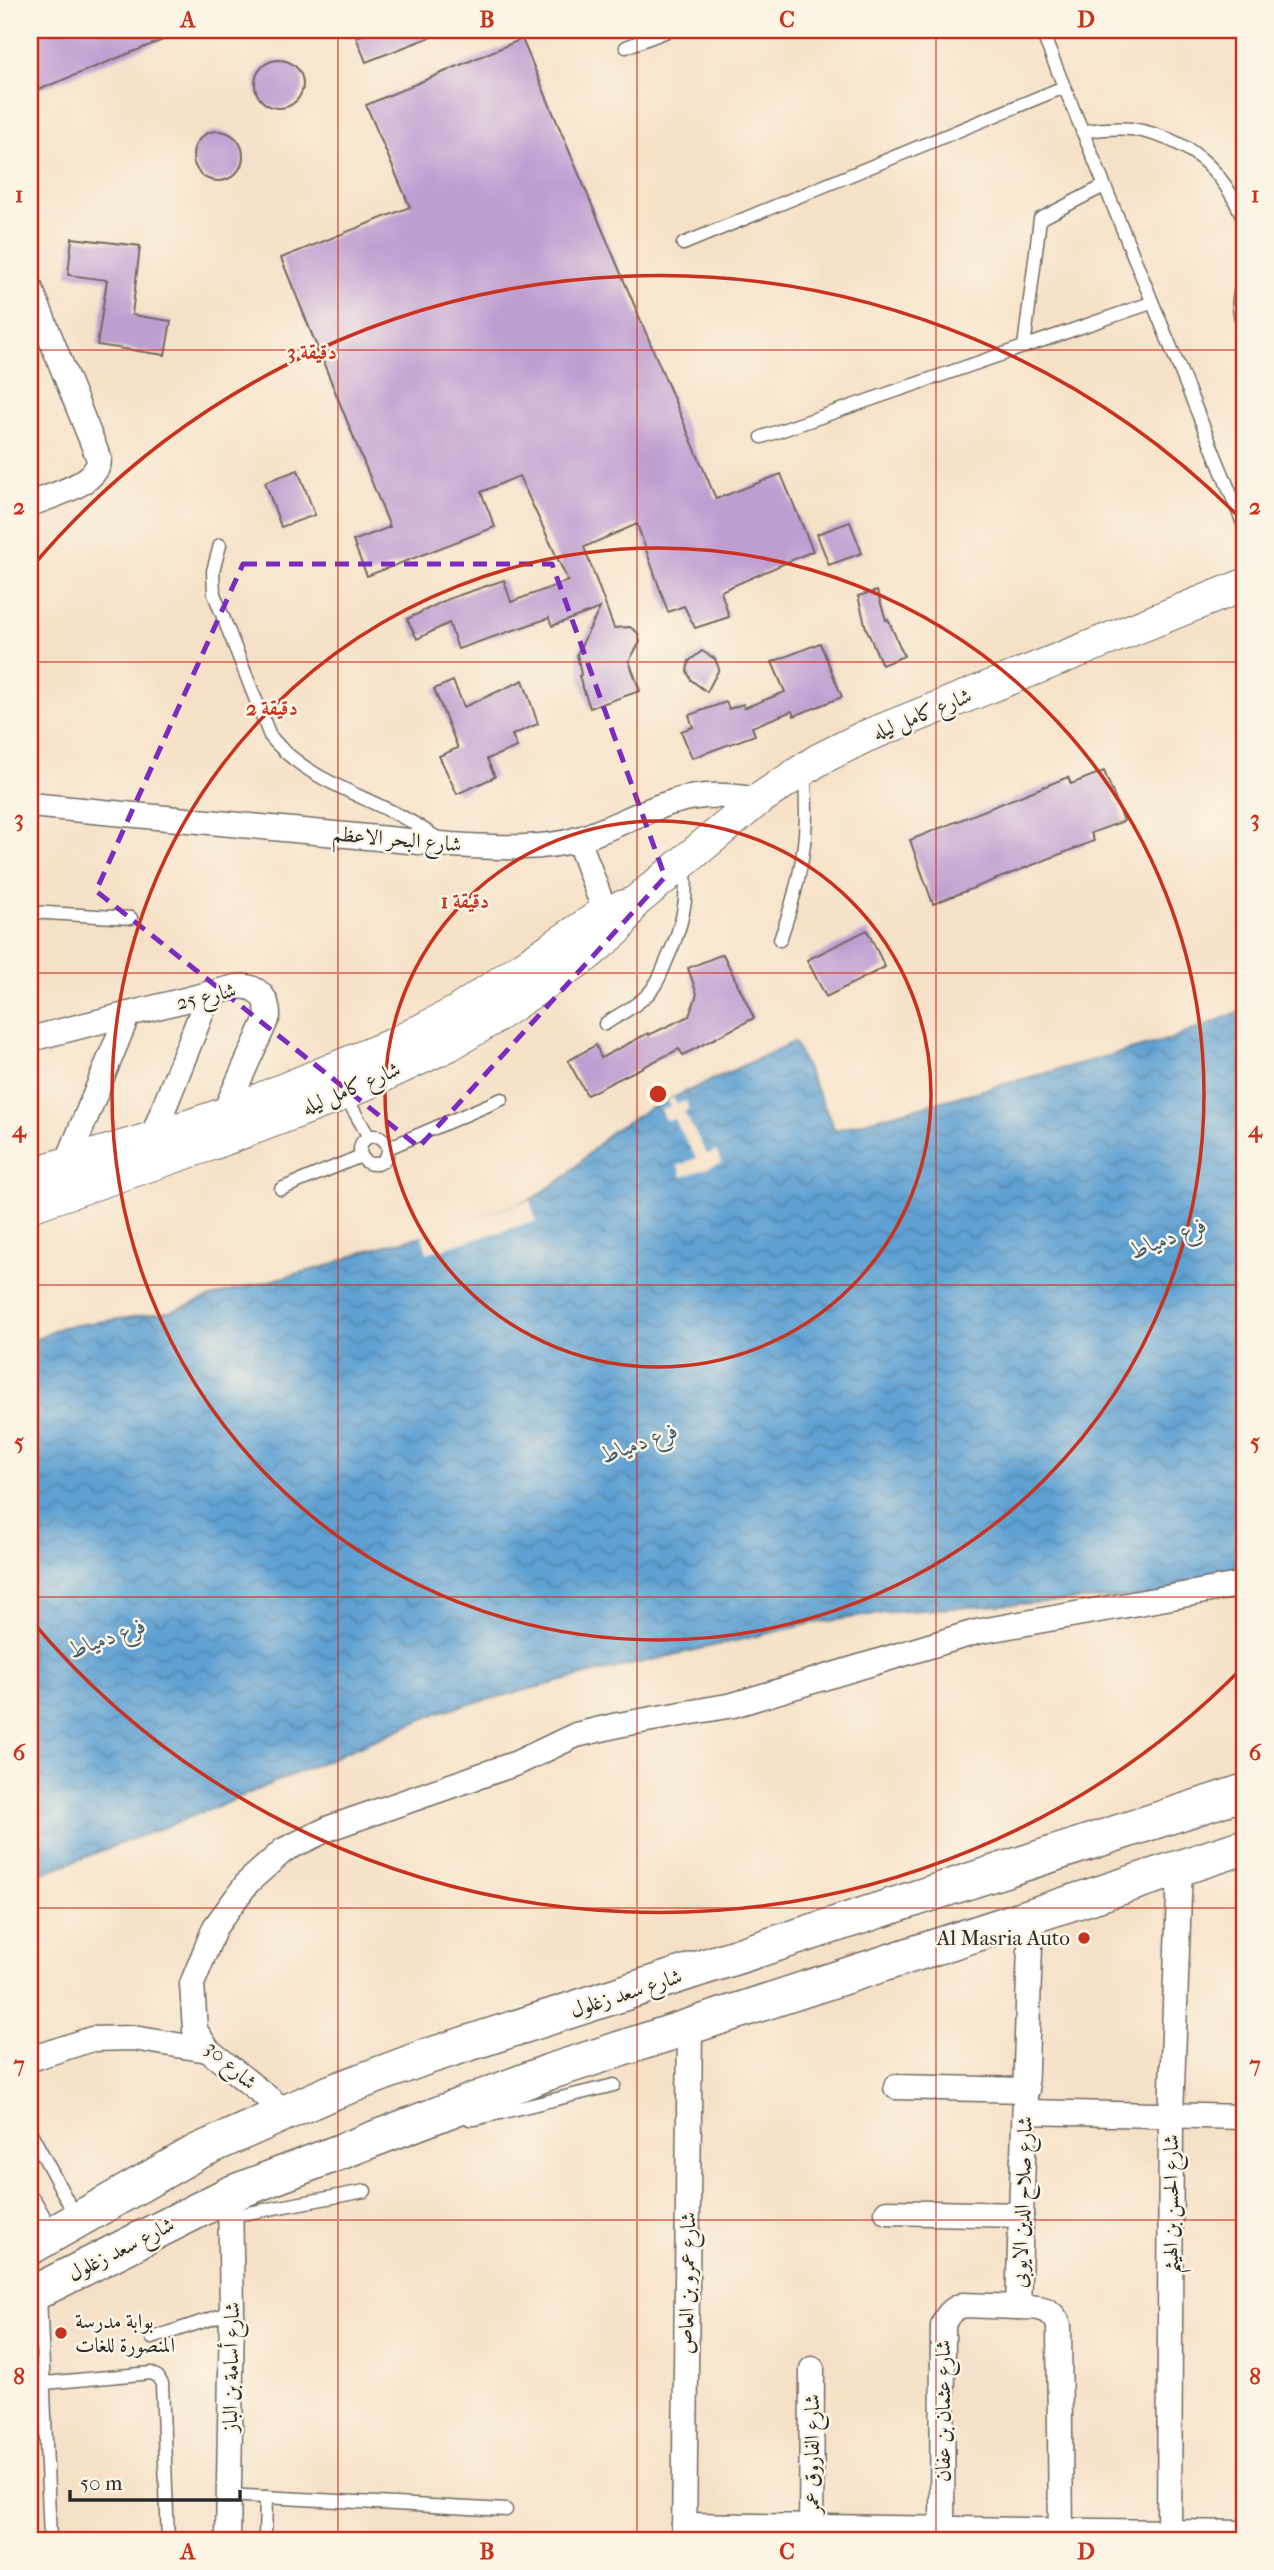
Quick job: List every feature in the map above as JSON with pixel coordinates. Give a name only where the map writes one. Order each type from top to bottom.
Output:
[{"type":"main road","name":"شارع سعد زغلول","points":[[52,2234],[197,2152],[425,2057],[1244,1792]]},
{"type":"main road","name":"شارع سعد زغلول","points":[[35,2293],[231,2205],[466,2104],[549,2072],[1244,1847]]},
{"type":"main road","points":[[859,1918],[855,1928],[860,1934],[911,1953],[936,1910],[935,1901],[928,1895]]},
{"type":"street","points":[[30,287],[97,452],[99,466],[95,474],[87,480],[30,504]]},
{"type":"street","name":"شارع كامل ليله","points":[[30,1174],[224,1114],[338,1083],[449,1045],[586,956],[619,915],[758,800],[804,769],[864,737],[1244,585]]},
{"type":"street","name":"شارع البحر الاعظم","points":[[30,805],[451,845],[529,846],[578,839],[674,801],[730,795],[758,800]]},
{"type":"street","points":[[578,839],[619,915]]},
{"type":"street","name":"شارع 25","points":[[30,1039],[245,986],[260,993],[268,1008],[265,1024],[209,1145]]},
{"type":"street","points":[[152,1138],[208,994]]},
{"type":"street","points":[[67,1163],[128,1014]]},
{"type":"street","name":"شارع كامل ليله","points":[[30,1206],[209,1145],[338,1083]]},
{"type":"street","name":"شارع 30","points":[[286,2113],[208,2050],[195,2030],[192,1984],[215,1927],[248,1882],[284,1850],[332,1827],[517,1763],[576,1735],[733,1705],[976,1632],[1244,1584]]},
{"type":"street","name":"شارع الحسن بن الهيثم","points":[[1169,2536],[1171,2115],[1180,1868]]},
{"type":"street","name":"شارع صلاح الدين الايوبى","points":[[1031,1916],[1018,2307],[1049,2311],[1059,2325],[1061,2535]]},
{"type":"street","name":"شارع عمرو بن العاص","points":[[684,2533],[690,2026]]},
{"type":"street","points":[[30,2059],[92,2039],[133,2038],[208,2050]]},
{"type":"street","points":[[897,2087],[1171,2115],[1244,2117]]},
{"type":"street","points":[[30,2204],[52,2234]]},
{"type":"street","name":"شارع أسامة بن الباز","points":[[228,2540],[231,2205]]},
{"type":"street","points":[[887,2212],[1021,2215]]},
{"type":"street","name":"شارع عثمان بن عفان","points":[[942,2535],[945,2319],[956,2307],[963,2305],[1018,2307]]},
{"type":"street","name":"شارع الفاروق عمر","points":[[811,2534],[812,2368]]},
{"type":"street","points":[[684,2533],[1169,2536],[1244,2533]]},
{"type":"lane","points":[[626,47],[670,30]]},
{"type":"lane","points":[[1041,30],[1244,526]]},
{"type":"lane","points":[[683,244],[1064,87]]},
{"type":"lane","points":[[1082,131],[1129,129],[1177,141],[1203,158],[1222,179],[1244,220]]},
{"type":"lane","points":[[1024,347],[1040,219],[1104,186]]},
{"type":"lane","points":[[1244,284],[1238,296],[1237,308],[1244,329]]},
{"type":"lane","points":[[762,437],[1151,303]]},
{"type":"lane","points":[[220,545],[213,571],[214,594],[270,736],[284,753],[300,766],[408,820],[451,845]]},
{"type":"lane","points":[[780,940],[801,872],[808,806],[804,769]]},
{"type":"lane","points":[[605,1024],[645,997],[657,981],[677,939],[684,911],[687,886],[684,862]]},
{"type":"lane","points":[[30,912],[131,918]]},
{"type":"lane","points":[[338,1083],[369,1137]]},
{"type":"lane","points":[[388,1148],[502,1099]]},
{"type":"lane","points":[[369,1137],[380,1137],[388,1148],[387,1156],[380,1164],[369,1163],[361,1156],[362,1145],[369,1137]]},
{"type":"lane","points":[[281,1189],[361,1156]]},
{"type":"lane","points":[[466,2104],[468,2116],[473,2120],[614,2085]]},
{"type":"lane","points":[[30,2131],[52,2234]]},
{"type":"lane","points":[[231,2205],[365,2191]]},
{"type":"lane","points":[[35,2293],[45,2383],[50,2540]]},
{"type":"lane","points":[[152,2338],[232,2312]]},
{"type":"lane","points":[[45,2383],[151,2373],[158,2376],[162,2384],[168,2540]]},
{"type":"lane","points":[[228,2495],[506,2510]]},
{"type":"lane","points":[[265,2540],[266,2497]]},
{"type":"highlighted area","points":[[243,564],[552,564],[665,877],[419,1147],[96,891]]},
{"type":"water","name":"فرع دمياط","points":[[1244,1010],[1244,1590],[890,1612],[809,1624],[582,1676],[442,1711],[219,1806],[30,1878],[30,1342],[62,1327],[169,1312],[223,1293],[327,1266],[371,1249],[439,1232],[530,1200],[564,1178],[612,1131],[651,1108],[794,1042],[835,1130],[1171,1039]]},
{"type":"pier","points":[[674,1098],[676,1104],[686,1101],[689,1109],[684,1112],[707,1154],[716,1151],[722,1163],[682,1177],[678,1166],[696,1158],[674,1119],[665,1120],[661,1110],[670,1106],[668,1100]]},
{"type":"pier","points":[[530,1200],[536,1221],[427,1253],[422,1236]]},
{"type":"building","points":[[52,30],[185,31],[30,93],[30,39]]},
{"type":"building","points":[[376,30],[446,31],[366,62],[356,37]]},
{"type":"building","points":[[522,39],[716,499],[781,474],[813,551],[721,591],[729,617],[695,628],[684,606],[668,612],[637,524],[584,547],[614,628],[630,627],[638,633],[640,642],[629,661],[640,691],[590,708],[579,676],[577,654],[600,608],[552,626],[549,618],[458,649],[449,623],[417,639],[407,619],[448,599],[504,580],[511,602],[568,581],[519,476],[481,492],[495,527],[367,576],[353,541],[390,527],[281,258],[410,207],[366,105]]},
{"type":"building","points":[[279,60],[296,67],[303,84],[296,101],[279,108],[262,101],[255,84],[262,67]]},
{"type":"building","points":[[218,131],[236,138],[243,156],[236,174],[218,181],[200,174],[193,156],[200,138]]},
{"type":"building","points":[[72,238],[140,246],[132,315],[171,321],[165,355],[97,345],[107,280],[68,275]]},
{"type":"building","points":[[298,470],[315,515],[281,527],[265,482]]},
{"type":"building","points":[[850,522],[862,553],[829,565],[817,534]]},
{"type":"building","points":[[877,591],[886,620],[888,619],[904,656],[882,665],[866,628],[858,596]]},
{"type":"building","points":[[820,643],[842,697],[794,716],[792,711],[752,727],[755,735],[692,758],[681,731],[693,727],[689,715],[726,702],[729,709],[743,704],[744,708],[785,692],[772,662]]},
{"type":"building","points":[[702,651],[715,659],[719,669],[707,692],[691,680],[687,671],[689,661]]},
{"type":"building","points":[[523,680],[538,724],[512,735],[517,747],[487,759],[495,777],[457,794],[439,756],[458,748],[434,689],[453,681],[464,707]]},
{"type":"building","points":[[1104,771],[1124,821],[1091,833],[1094,841],[933,904],[910,840],[1068,777],[1071,784]]},
{"type":"building","points":[[867,930],[885,967],[826,997],[807,960]]},
{"type":"building","points":[[723,954],[754,1018],[683,1055],[679,1049],[587,1095],[568,1061],[596,1045],[601,1058],[648,1033],[649,1035],[689,1016],[697,994],[688,968]]},
{"type":"place","name":"Al Masria Auto","points":[[1084,1938]]},
{"type":"place","name":"بوابة مدرسة المنصورة للغات","points":[[61,2333]]}]
